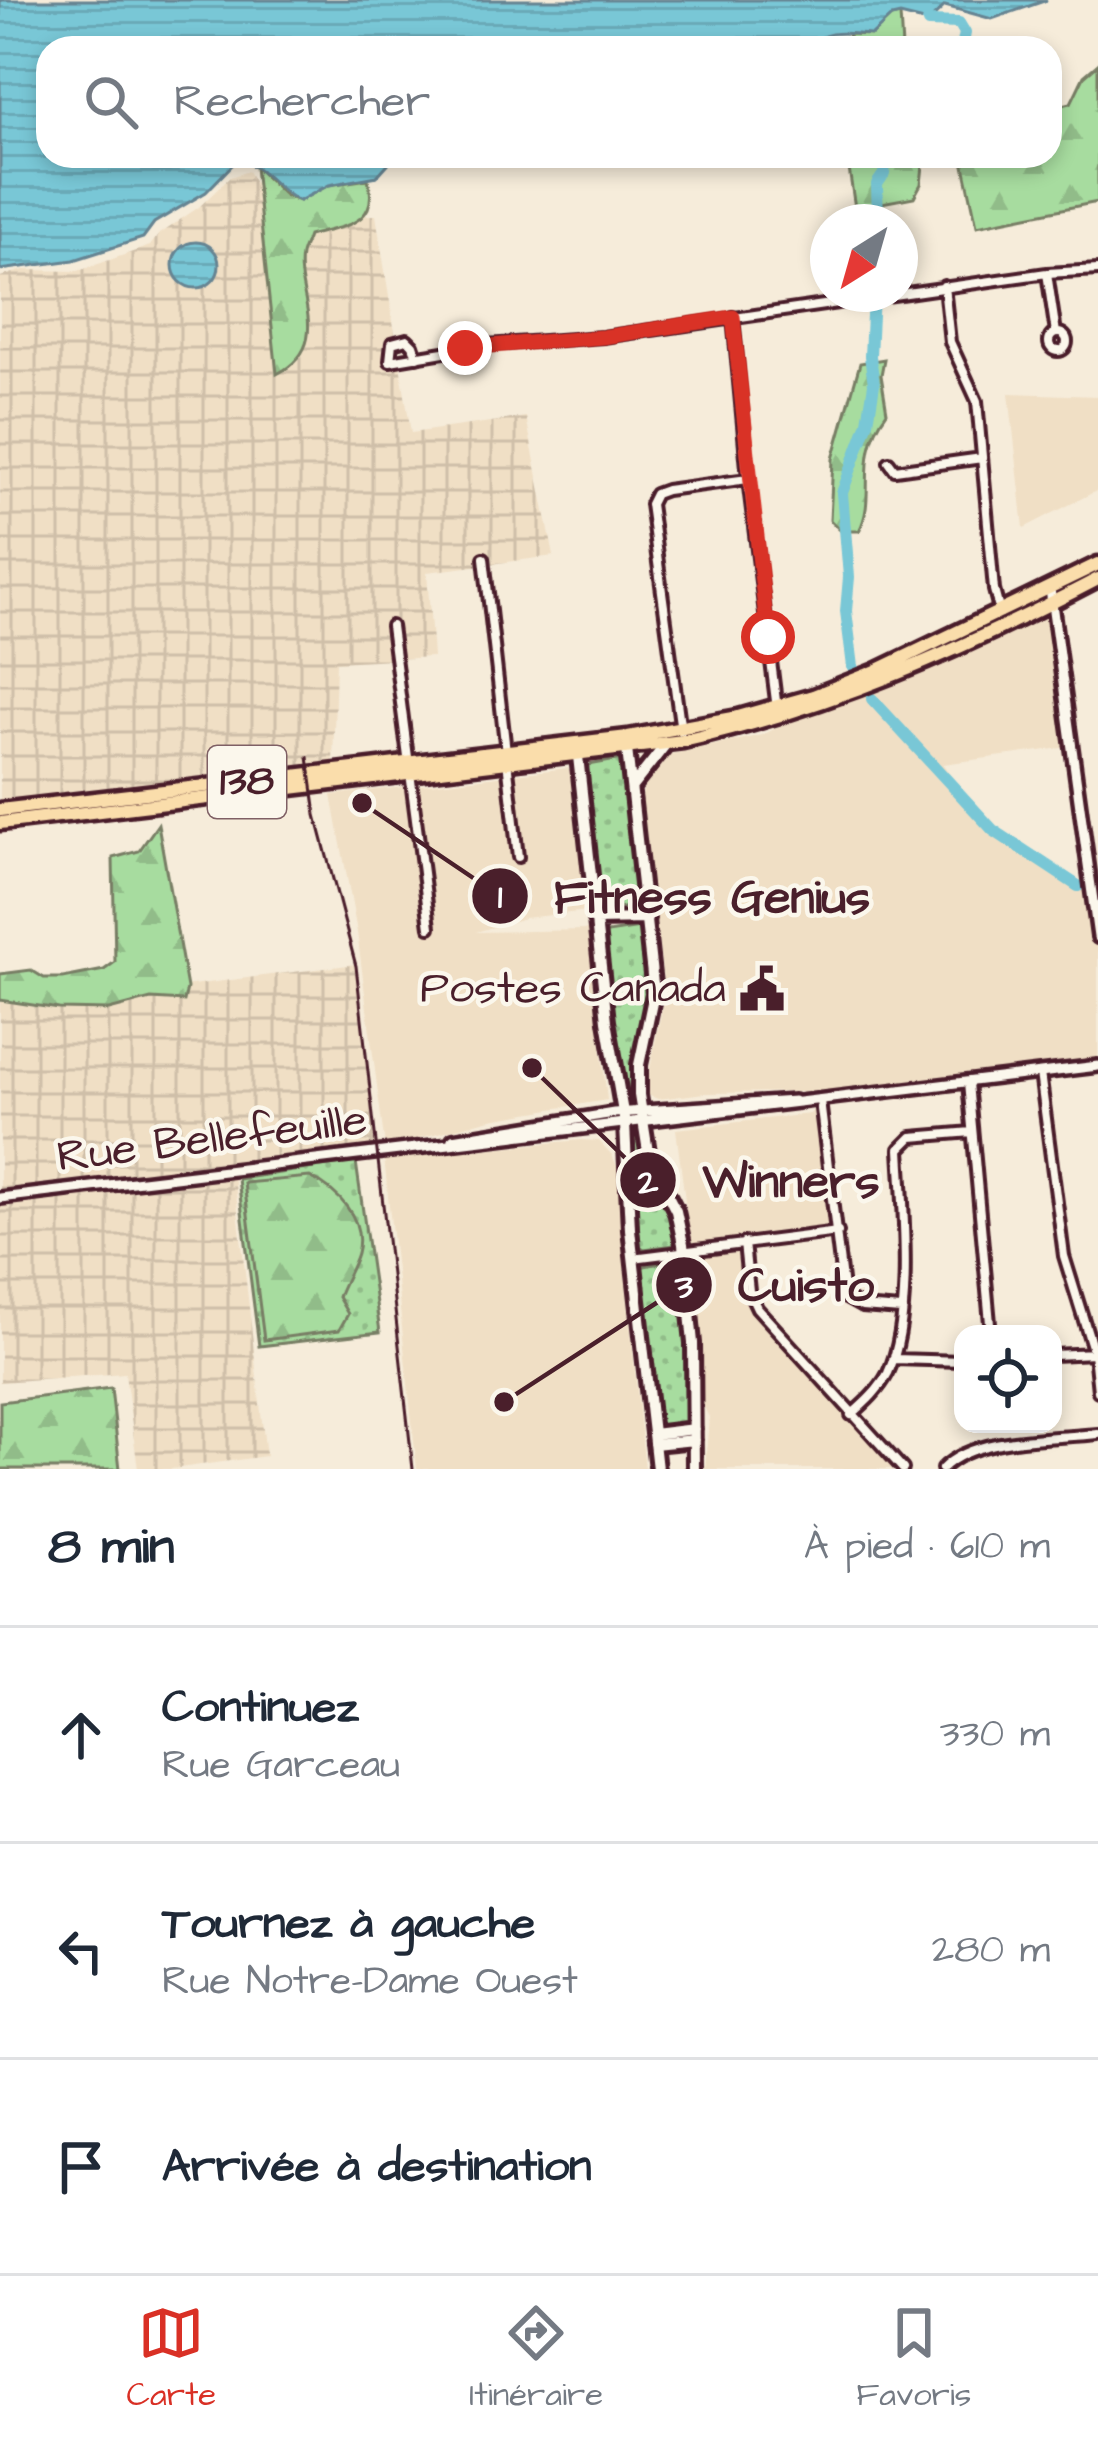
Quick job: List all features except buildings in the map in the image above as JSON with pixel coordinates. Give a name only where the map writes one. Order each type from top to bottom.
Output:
[{"type":"main road","name":"138","points":[[1051,596],[1098,564]]},
{"type":"main road","name":"138","points":[[0,823],[682,734],[777,712],[1098,578]]},
{"type":"main road","name":"138","points":[[626,743],[666,744],[682,734]]},
{"type":"main road","points":[[626,743],[654,998],[638,1073],[641,1117],[652,1168],[678,1216],[684,1252],[693,1343],[694,1469]]},
{"type":"main road","points":[[632,787],[666,744]]},
{"type":"main road","points":[[577,750],[607,1024],[624,1118],[633,1258],[657,1469]]},
{"type":"main road","name":"138","points":[[0,810],[408,770]]},
{"type":"main road","points":[[595,920],[647,919]]},
{"type":"main road","points":[[654,1439],[694,1435]]},
{"type":"street","points":[[918,291],[1098,270]]},
{"type":"street","points":[[1047,273],[1056,333]]},
{"type":"street","points":[[944,286],[950,342],[976,401],[994,590],[1001,618]]},
{"type":"street","points":[[417,357],[406,339],[392,343],[390,362],[486,345],[603,337],[810,306]]},
{"type":"street","points":[[733,317],[777,712]]},
{"type":"street","points":[[914,465],[982,458]]},
{"type":"street","points":[[682,734],[650,504],[655,494],[667,490],[748,479]]},
{"type":"street","points":[[484,558],[518,857]]},
{"type":"street","points":[[1051,596],[1098,937]]},
{"type":"street","points":[[391,626],[430,927]]},
{"type":"street","name":"Rue Bellefeuille","points":[[0,1198],[431,1147],[624,1118],[816,1102],[1098,1066]]},
{"type":"street","points":[[1040,1073],[1064,1256],[1094,1352],[1098,1391]]},
{"type":"street","points":[[968,1083],[990,1325]]},
{"type":"street","points":[[816,1102],[844,1297],[862,1307],[901,1310]]},
{"type":"street","points":[[851,1415],[875,1394],[894,1358],[905,1240],[900,1149],[912,1137],[972,1132]]},
{"type":"street","points":[[633,1258],[838,1232]]},
{"type":"street","points":[[743,1244],[749,1291],[758,1307],[903,1469]]},
{"type":"street","points":[[1062,1354],[1094,1352]]},
{"type":"street","points":[[894,1358],[954,1361]]},
{"type":"street","points":[[942,1469],[974,1447],[1098,1434]]},
{"type":"shaded area","points":[[248,171],[274,216],[376,215],[411,433],[526,417],[554,556],[427,572],[433,657],[336,662],[333,764],[0,802],[0,277],[24,270],[78,271],[150,246],[230,177]]},
{"type":"shaded area","points":[[1009,393],[1098,396],[1098,490],[1024,528]]},
{"type":"shaded area","points":[[1045,615],[1069,747],[943,764],[975,813],[1087,885],[1098,950],[1098,1064],[821,1101],[838,1232],[744,1243],[749,1291],[761,1311],[906,1469],[705,1469],[709,1417],[701,1401],[694,1242],[690,1240],[676,1129],[810,1114],[820,1101],[800,1092],[705,1093],[658,1099],[645,1094],[665,993],[641,806],[644,784],[667,755],[763,735],[815,707]]},
{"type":"shaded area","points":[[568,768],[588,911],[524,918],[476,932],[588,930],[607,1100],[491,1119],[385,1147],[357,932],[332,795]]},
{"type":"shaded area","points":[[356,964],[377,1150],[233,1167],[266,1456],[138,1469],[125,1373],[0,1382],[0,1002]]},
{"type":"shaded area","points":[[599,1141],[612,1155],[622,1178],[623,1254],[645,1469],[417,1469],[384,1158]]},
{"type":"green space","points":[[900,15],[901,36],[848,36],[872,35],[891,17]]},
{"type":"green space","points":[[1098,64],[1098,202],[977,226],[965,168],[1062,168],[1062,105],[1071,103],[1084,76]]},
{"type":"green space","points":[[255,168],[286,196],[299,201],[329,185],[368,179],[371,194],[364,215],[346,226],[308,236],[300,270],[308,333],[294,362],[277,374]]},
{"type":"green space","points":[[849,168],[923,168],[914,197],[854,204]]},
{"type":"green space","points":[[884,359],[881,375],[887,412],[871,445],[864,517],[859,531],[841,531],[830,520],[833,459],[860,363]]},
{"type":"green space","points":[[622,759],[639,906],[606,910],[601,907],[583,766]]},
{"type":"green space","points":[[158,824],[187,988],[184,1001],[151,999],[109,1010],[0,1000],[0,974],[31,970],[44,978],[63,978],[104,970],[115,962],[113,858],[139,851]]},
{"type":"green space","points":[[640,928],[648,1000],[634,1067],[635,1100],[630,1081],[629,1101],[612,1023],[601,934]]},
{"type":"green space","points":[[637,1136],[674,1229],[675,1245],[640,1246],[631,1137]]},
{"type":"green space","points":[[356,1162],[380,1332],[259,1346],[238,1179]]},
{"type":"green space","points":[[310,1177],[339,1198],[357,1228],[357,1253],[338,1297],[348,1314],[339,1330],[264,1340],[244,1183]]},
{"type":"green space","points":[[677,1260],[690,1358],[689,1424],[664,1428],[659,1424],[639,1267]]},
{"type":"green space","points":[[111,1388],[120,1469],[0,1469],[0,1402]]},
{"type":"water","points":[[0,0],[1047,0],[992,19],[945,6],[928,22],[900,15],[891,17],[872,35],[36,36],[36,168],[229,168],[206,192],[154,223],[143,238],[74,260],[0,270]]},
{"type":"water","points":[[256,168],[384,168],[377,176],[329,185],[299,201]]},
{"type":"water","points":[[196,242],[212,249],[219,265],[212,281],[196,288],[180,281],[173,265],[180,249]]},
{"type":"waterway","points":[[928,22],[959,23],[964,36]]},
{"type":"waterway","points":[[878,204],[877,184],[885,168]]},
{"type":"waterway","points":[[853,667],[842,493],[868,422],[874,384],[872,312]]},
{"type":"waterway","points":[[872,699],[993,830],[1078,886]]},
{"type":"railway","points":[[308,757],[316,815],[356,966],[413,1469]]},
{"type":"place","name":"Fitness Genius","points":[[362,803]]},
{"type":"place","name":"Postes Canada","points":[[762,989]]},
{"type":"place","name":"Winners","points":[[532,1068]]},
{"type":"place","name":"Cuisto","points":[[504,1402]]},
{"type":"route","points":[[465,348],[603,337],[733,317],[768,637]]}]
